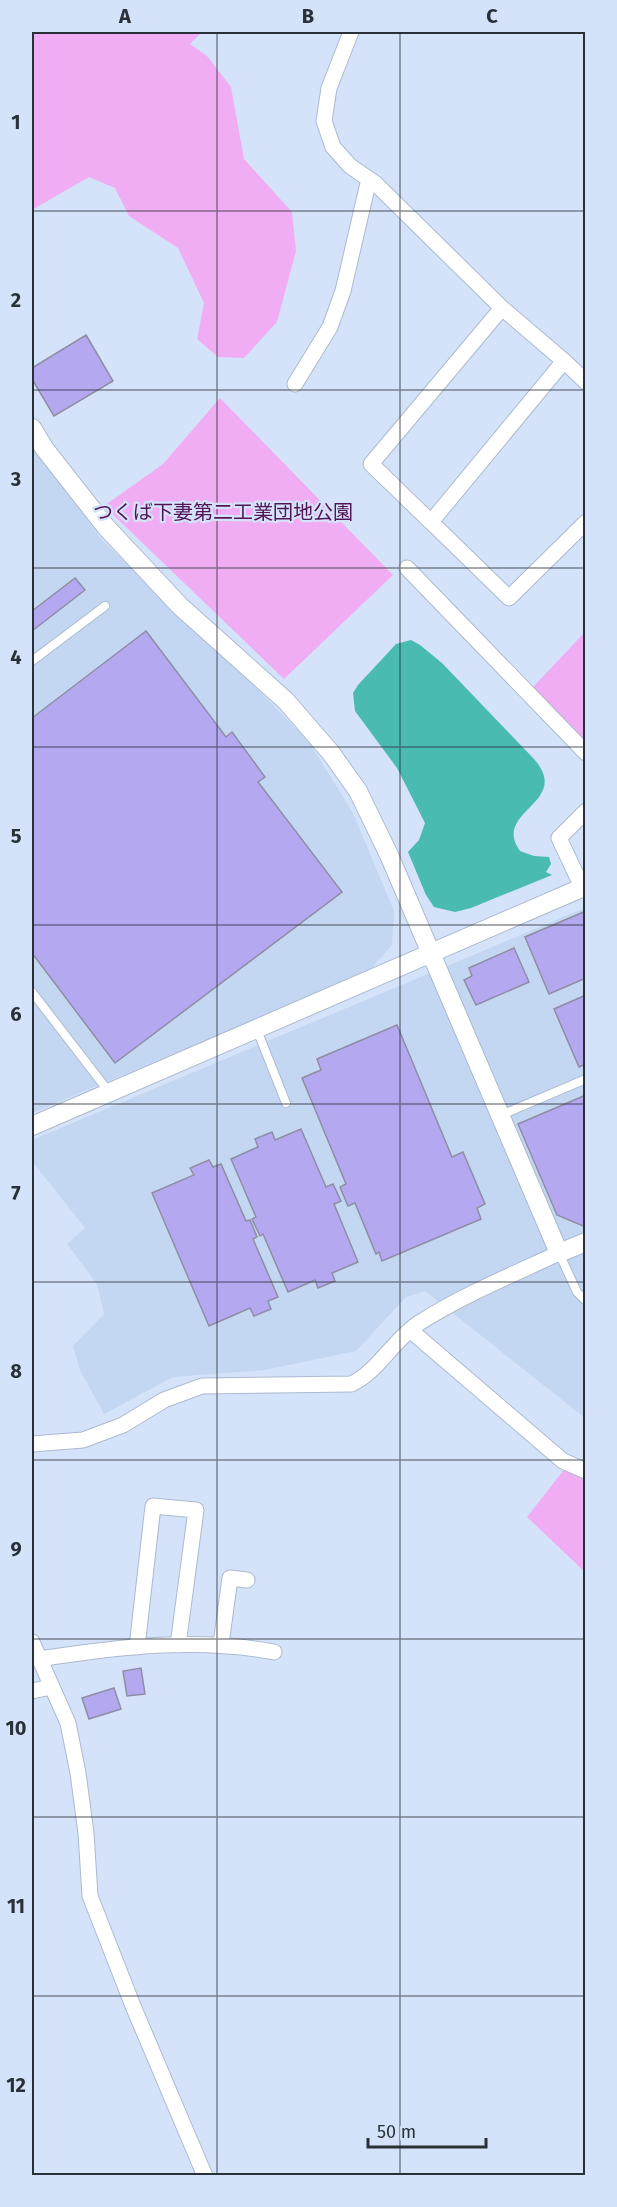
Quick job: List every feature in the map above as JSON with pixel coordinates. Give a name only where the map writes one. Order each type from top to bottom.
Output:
[{"type":"street","points":[[351,32],[329,88],[324,121],[333,147],[350,166],[376,184],[502,308],[585,382]]},
{"type":"street","points":[[296,384],[330,327],[343,291],[369,179]]},
{"type":"street","points":[[502,308],[371,464],[509,598],[585,522]]},
{"type":"street","points":[[431,522],[564,361]]},
{"type":"street","points":[[32,428],[44,448],[106,527],[180,606],[286,701],[331,753],[358,791],[389,855],[559,1253]]},
{"type":"street","points":[[407,568],[585,753]]},
{"type":"street","points":[[32,1126],[584,887],[559,838],[585,811]]},
{"type":"street","points":[[32,1444],[83,1440],[123,1425],[164,1400],[202,1386],[351,1384],[364,1377],[394,1344],[417,1324],[476,1292],[585,1242]]},
{"type":"street","points":[[410,1330],[563,1461],[585,1471]]},
{"type":"street","points":[[137,1647],[153,1506],[196,1510],[178,1645]]},
{"type":"street","points":[[221,1644],[230,1578],[247,1580]]},
{"type":"street","points":[[32,1642],[68,1723],[86,1833],[90,1896],[133,2006],[205,2175]]},
{"type":"street","points":[[39,1659],[105,1649],[178,1645],[221,1644],[274,1652]]},
{"type":"street","points":[[32,1691],[51,1687]]},
{"type":"lane","points":[[32,661],[105,606]]},
{"type":"lane","points":[[32,992],[109,1092]]},
{"type":"lane","points":[[256,1028],[286,1103]]},
{"type":"lane","points":[[500,1115],[585,1079]]},
{"type":"lane","points":[[559,1253],[576,1292],[585,1301]]},
{"type":"shaded area","points":[[32,442],[101,539],[240,671],[309,742],[353,813],[394,911],[392,945],[368,972],[32,1113]]},
{"type":"shaded area","points":[[411,640],[442,663],[534,759],[543,774],[544,786],[539,797],[515,826],[514,837],[520,851],[534,856],[549,857],[551,864],[546,872],[552,875],[471,908],[455,912],[434,907],[426,895],[408,852],[419,840],[425,823],[397,768],[355,711],[353,693],[358,685],[396,644]]},
{"type":"shaded area","points":[[585,908],[585,1418],[425,1291],[406,1297],[356,1351],[265,1370],[173,1377],[104,1414],[80,1370],[73,1346],[104,1314],[97,1284],[67,1244],[85,1228],[32,1161],[32,1140]]},
{"type":"green space","points":[[202,32],[190,44],[207,56],[231,87],[244,159],[292,212],[296,251],[277,322],[244,358],[218,357],[197,339],[204,303],[178,248],[129,216],[115,188],[89,177],[32,210],[32,33]]},
{"type":"green space","name":"つくば下妻第二工業団地公園","points":[[220,398],[393,575],[284,679],[104,506],[163,464]]},
{"type":"green space","points":[[585,632],[585,741],[533,687]]},
{"type":"green space","points":[[566,1467],[585,1477],[585,1572],[527,1517]]},
{"type":"building","points":[[86,335],[113,381],[54,416],[32,379],[32,368]]},
{"type":"building","points":[[75,578],[85,590],[32,631],[32,611]]},
{"type":"building","points":[[146,631],[226,737],[232,732],[265,777],[258,782],[342,892],[115,1063],[32,953],[32,718]]},
{"type":"building","points":[[586,911],[586,978],[549,994],[525,937]]},
{"type":"building","points":[[514,948],[529,982],[476,1005],[464,980],[472,976],[469,968]]},
{"type":"building","points":[[586,995],[586,1064],[579,1067],[554,1009]]},
{"type":"building","points":[[397,1025],[452,1157],[463,1152],[485,1204],[477,1208],[481,1219],[382,1261],[379,1252],[376,1254],[355,1203],[348,1206],[340,1187],[346,1184],[302,1078],[321,1070],[317,1059]]},
{"type":"building","points":[[586,1095],[586,1224],[583,1226],[557,1215],[518,1124]]},
{"type":"building","points":[[301,1129],[326,1187],[333,1184],[341,1201],[334,1204],[358,1262],[332,1273],[335,1281],[318,1288],[315,1280],[288,1292],[263,1234],[260,1236],[252,1219],[256,1217],[231,1159],[258,1147],[255,1139],[272,1132],[275,1140]]},
{"type":"building","points":[[209,1160],[213,1167],[221,1164],[246,1221],[250,1220],[257,1237],[253,1239],[278,1297],[268,1301],[271,1309],[254,1316],[250,1308],[209,1326],[152,1193],[194,1175],[190,1168]]},
{"type":"building","points":[[141,1668],[145,1694],[127,1696],[123,1671]]},
{"type":"building","points":[[114,1688],[121,1709],[89,1719],[82,1698]]}]
